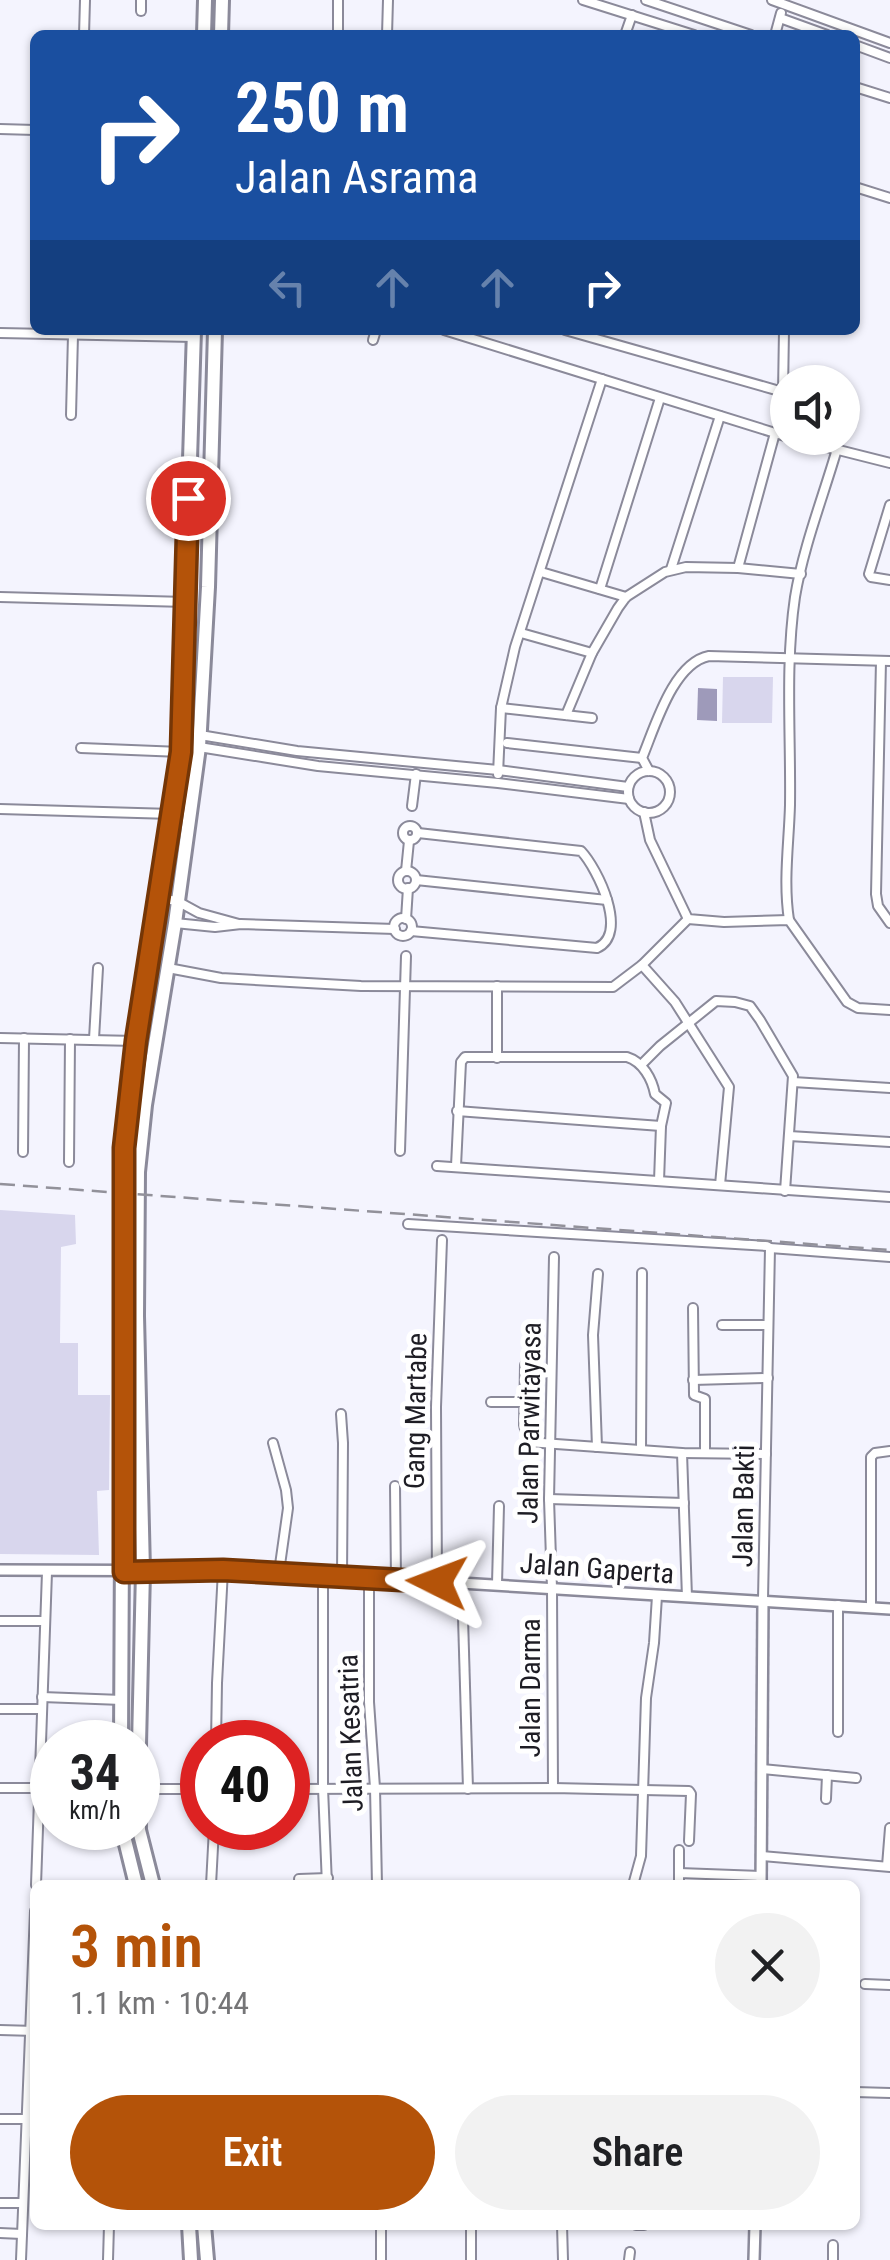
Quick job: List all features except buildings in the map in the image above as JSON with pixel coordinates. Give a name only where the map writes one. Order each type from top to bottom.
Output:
[{"type":"highway","points":[[204,30],[205,0]]},
{"type":"highway","points":[[221,30],[222,0]]},
{"type":"highway","points":[[122,1720],[124,1148],[136,1041],[181,752],[194,335]]},
{"type":"highway","points":[[140,1720],[143,1571],[138,1172],[200,741],[214,335]]},
{"type":"highway","points":[[127,1850],[135,1880]]},
{"type":"highway","points":[[145,1850],[152,1880]]},
{"type":"highway","points":[[189,2230],[191,2260]]},
{"type":"highway","points":[[204,2230],[207,2260]]},
{"type":"street","points":[[84,30],[85,0]]},
{"type":"street","points":[[141,0],[141,11]]},
{"type":"street","points":[[338,0],[338,30]]},
{"type":"street","points":[[387,30],[388,0]]},
{"type":"street","points":[[583,0],[678,30]]},
{"type":"street","points":[[646,0],[736,30]]},
{"type":"street","points":[[772,0],[855,30]]},
{"type":"street","points":[[776,30],[784,4]]},
{"type":"street","points":[[628,30],[632,15]]},
{"type":"street","points":[[780,18],[812,30]]},
{"type":"street","points":[[860,32],[890,43]]},
{"type":"street","points":[[860,47],[890,58]]},
{"type":"street","points":[[860,89],[890,98]]},
{"type":"street","points":[[0,129],[30,130]]},
{"type":"street","points":[[860,189],[890,198]]},
{"type":"street","points":[[0,334],[30,334]]},
{"type":"street","points":[[71,415],[73,335]]},
{"type":"street","points":[[460,335],[770,431]]},
{"type":"street","points":[[584,335],[783,392],[784,335]]},
{"type":"street","points":[[498,782],[500,708],[515,647],[602,379]]},
{"type":"street","points":[[600,589],[660,398]]},
{"type":"street","points":[[671,569],[720,416]]},
{"type":"street","points":[[738,568],[770,454]]},
{"type":"street","points":[[836,455],[796,597],[786,896],[789,920],[847,1002],[858,1008],[890,1010]]},
{"type":"street","points":[[857,455],[890,463]]},
{"type":"street","points":[[890,505],[869,574],[890,580]]},
{"type":"street","points":[[566,716],[592,653],[626,597],[671,569],[738,568],[801,574]]},
{"type":"street","points":[[541,572],[626,597]]},
{"type":"street","points":[[0,596],[186,602]]},
{"type":"street","points":[[521,633],[592,653]]},
{"type":"street","points":[[642,758],[676,682],[697,658],[886,661],[879,735],[876,862],[878,906],[890,923]]},
{"type":"street","points":[[500,708],[592,718]]},
{"type":"street","points":[[879,735],[890,736]]},
{"type":"street","points":[[200,741],[498,770],[628,787]]},
{"type":"street","points":[[200,741],[248,755],[294,762],[629,799]]},
{"type":"street","points":[[507,743],[642,758]]},
{"type":"street","points":[[81,748],[181,752]]},
{"type":"street","points":[[294,762],[297,752]]},
{"type":"street","points":[[642,758],[649,771]]},
{"type":"street","points":[[656,772],[667,781],[670,794],[664,807],[644,812],[632,805],[628,787],[636,775],[656,772]]},
{"type":"street","points":[[412,806],[416,774]]},
{"type":"street","points":[[878,799],[890,800]]},
{"type":"street","points":[[0,810],[172,814]]},
{"type":"street","points":[[644,812],[650,840],[688,919]]},
{"type":"street","points":[[175,923],[394,929],[400,936],[411,930],[597,948],[608,940],[611,912],[607,900],[584,854],[576,849],[418,833],[409,841],[406,871]]},
{"type":"street","points":[[876,862],[890,863]]},
{"type":"street","points":[[406,871],[415,875],[416,880],[408,888],[398,880],[406,871]]},
{"type":"street","points":[[416,880],[607,900]]},
{"type":"street","points":[[408,888],[406,919],[411,930]]},
{"type":"street","points":[[158,898],[242,924]]},
{"type":"street","points":[[197,926],[199,913]]},
{"type":"street","points":[[394,929],[397,921],[406,919]]},
{"type":"street","points":[[168,968],[208,976],[361,986],[613,986],[642,965],[688,919],[789,920]]},
{"type":"street","points":[[400,1151],[406,956]]},
{"type":"street","points":[[642,965],[674,1002],[729,1086],[720,1185]]},
{"type":"street","points":[[94,1039],[98,968]]},
{"type":"street","points":[[496,986],[497,1058]]},
{"type":"street","points":[[641,1065],[716,1001],[750,1006],[791,1072],[793,1082],[785,1190]]},
{"type":"street","points":[[0,1038],[136,1041]]},
{"type":"street","points":[[23,1152],[24,1038]]},
{"type":"street","points":[[69,1162],[70,1040]]},
{"type":"street","points":[[456,1166],[462,1060],[468,1056],[627,1057],[641,1065],[655,1094],[666,1103],[659,1181]]},
{"type":"street","points":[[793,1082],[890,1088]]},
{"type":"street","points":[[458,1112],[661,1126]]},
{"type":"street","points":[[789,1136],[890,1142]]},
{"type":"street","points":[[437,1166],[890,1197]]},
{"type":"street","points":[[408,1224],[890,1257]]},
{"type":"street","name":"Gang Martabe","points":[[437,1582],[436,1407],[442,1240]]},
{"type":"street","name":"Jalan Bakti","points":[[762,1880],[770,1248]]},
{"type":"street","name":"Jalan Parwitayasa","points":[[552,1588],[549,1499],[554,1258]]},
{"type":"street","points":[[642,1273],[642,1450]]},
{"type":"street","points":[[597,1447],[593,1335],[598,1274]]},
{"type":"street","points":[[693,1308],[694,1396],[705,1399],[705,1453]]},
{"type":"street","points":[[722,1325],[767,1324]]},
{"type":"street","points":[[525,1365],[527,1442],[682,1453],[766,1454]]},
{"type":"street","points":[[693,1380],[768,1378]]},
{"type":"street","points":[[491,1402],[524,1402]]},
{"type":"street","points":[[340,1414],[342,1576]]},
{"type":"street","points":[[273,1442],[288,1508],[276,1572]]},
{"type":"street","points":[[871,1606],[871,1458],[874,1453],[890,1451]]},
{"type":"street","points":[[682,1453],[686,1596]]},
{"type":"street","points":[[395,1486],[396,1579]]},
{"type":"street","points":[[549,1499],[684,1503]]},
{"type":"street","points":[[498,1584],[499,1506]]},
{"type":"street","name":"Jalan Gaperta","points":[[0,1570],[260,1571],[890,1608]]},
{"type":"street","points":[[216,1720],[223,1570]]},
{"type":"street","points":[[41,1720],[47,1572]]},
{"type":"street","points":[[323,1576],[327,1880]]},
{"type":"street","name":"Jalan Kesatria","points":[[368,1578],[377,1880]]},
{"type":"street","points":[[462,1583],[468,1789]]},
{"type":"street","name":"Jalan Darma","points":[[552,1588],[553,1788]]},
{"type":"street","points":[[634,1880],[641,1856],[646,1698],[657,1596]]},
{"type":"street","points":[[838,1605],[838,1732]]},
{"type":"street","points":[[0,1621],[44,1620]]},
{"type":"street","points":[[42,1697],[122,1700]]},
{"type":"street","points":[[0,1709],[41,1709]]},
{"type":"street","points":[[762,1769],[856,1778]]},
{"type":"street","points":[[826,1800],[827,1775]]},
{"type":"street","points":[[0,1788],[30,1788]]},
{"type":"street","points":[[310,1788],[690,1792],[689,1841]]},
{"type":"street","points":[[761,1856],[889,1866],[890,1828]]},
{"type":"street","points":[[36,1880],[37,1850]]},
{"type":"street","points":[[211,1880],[213,1850]]},
{"type":"street","points":[[679,1850],[679,1880]]},
{"type":"street","points":[[679,1873],[762,1880]]},
{"type":"street","points":[[865,1984],[890,1985]]},
{"type":"street","points":[[0,2030],[30,2031]]},
{"type":"street","points":[[860,2092],[890,2093]]},
{"type":"street","points":[[0,2119],[30,2119]]},
{"type":"street","points":[[21,2260],[30,2130]]},
{"type":"street","points":[[0,2203],[23,2204]]},
{"type":"street","points":[[108,2260],[109,2230]]},
{"type":"street","points":[[381,2230],[381,2260]]},
{"type":"street","points":[[471,2230],[471,2260]]},
{"type":"street","points":[[562,2230],[562,2260]]},
{"type":"street","points":[[754,2260],[755,2230]]},
{"type":"street","points":[[0,2233],[22,2234]]},
{"type":"street","points":[[833,2244],[833,2260]]},
{"type":"shaded area","points":[[723,677],[773,677],[772,723],[722,723]]},
{"type":"shaded area","points":[[698,688],[717,689],[717,721],[697,720]]},
{"type":"shaded area","points":[[0,1210],[75,1215],[76,1244],[61,1247],[60,1343],[78,1343],[78,1395],[110,1395],[109,1490],[97,1491],[99,1555],[0,1554]]},
{"type":"railway","points":[[0,1184],[890,1250]]},
{"type":"route","points":[[188,498],[181,752],[136,1041],[124,1148],[124,1572],[223,1570],[437,1582]]}]
